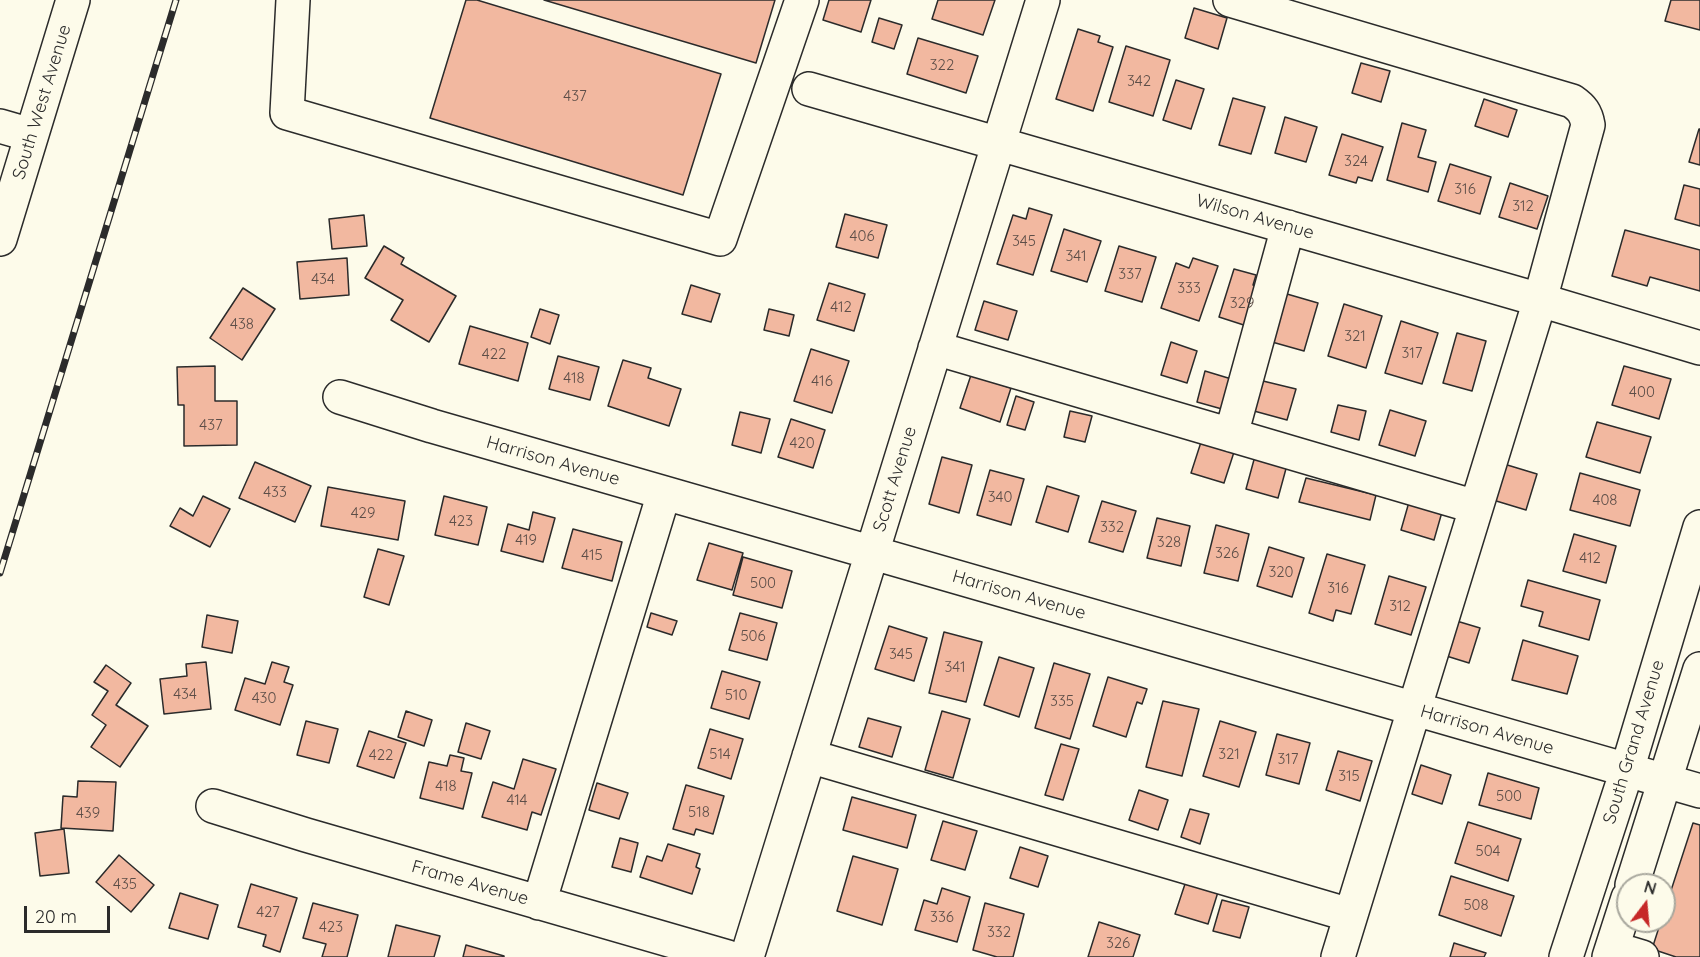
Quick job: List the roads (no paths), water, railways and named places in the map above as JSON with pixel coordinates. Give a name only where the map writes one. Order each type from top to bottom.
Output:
[{"type":"street","name":"South West Avenue","points":[[0,239],[73,0]]},
{"type":"street","points":[[293,0],[287,113],[720,239],[802,0]]},
{"type":"street","name":"Scott Avenue","points":[[747,957],[1043,0]]},
{"type":"street","points":[[1230,0],[1572,101],[1582,108],[1587,116],[1588,124],[1540,300],[1338,957]]},
{"type":"street","name":"Wilson Avenue","points":[[809,89],[1700,348]]},
{"type":"street","points":[[0,126],[31,135]]},
{"type":"street","points":[[1231,435],[1288,227]]},
{"type":"street","points":[[935,348],[1476,507]]},
{"type":"street","name":"Harrison Avenue","points":[[340,397],[664,493],[1700,791]]},
{"type":"street","points":[[539,903],[664,493]]},
{"type":"street","name":"South Grand Avenue","points":[[1566,957],[1627,770],[1700,527]]},
{"type":"street","points":[[1636,873],[1700,669]]},
{"type":"street","points":[[809,756],[1350,915]]},
{"type":"street","name":"Frame Avenue","points":[[213,806],[728,957]]},
{"type":"street","points":[[1621,954],[1624,933]]},
{"type":"railway","points":[[0,573],[176,0]]}]
